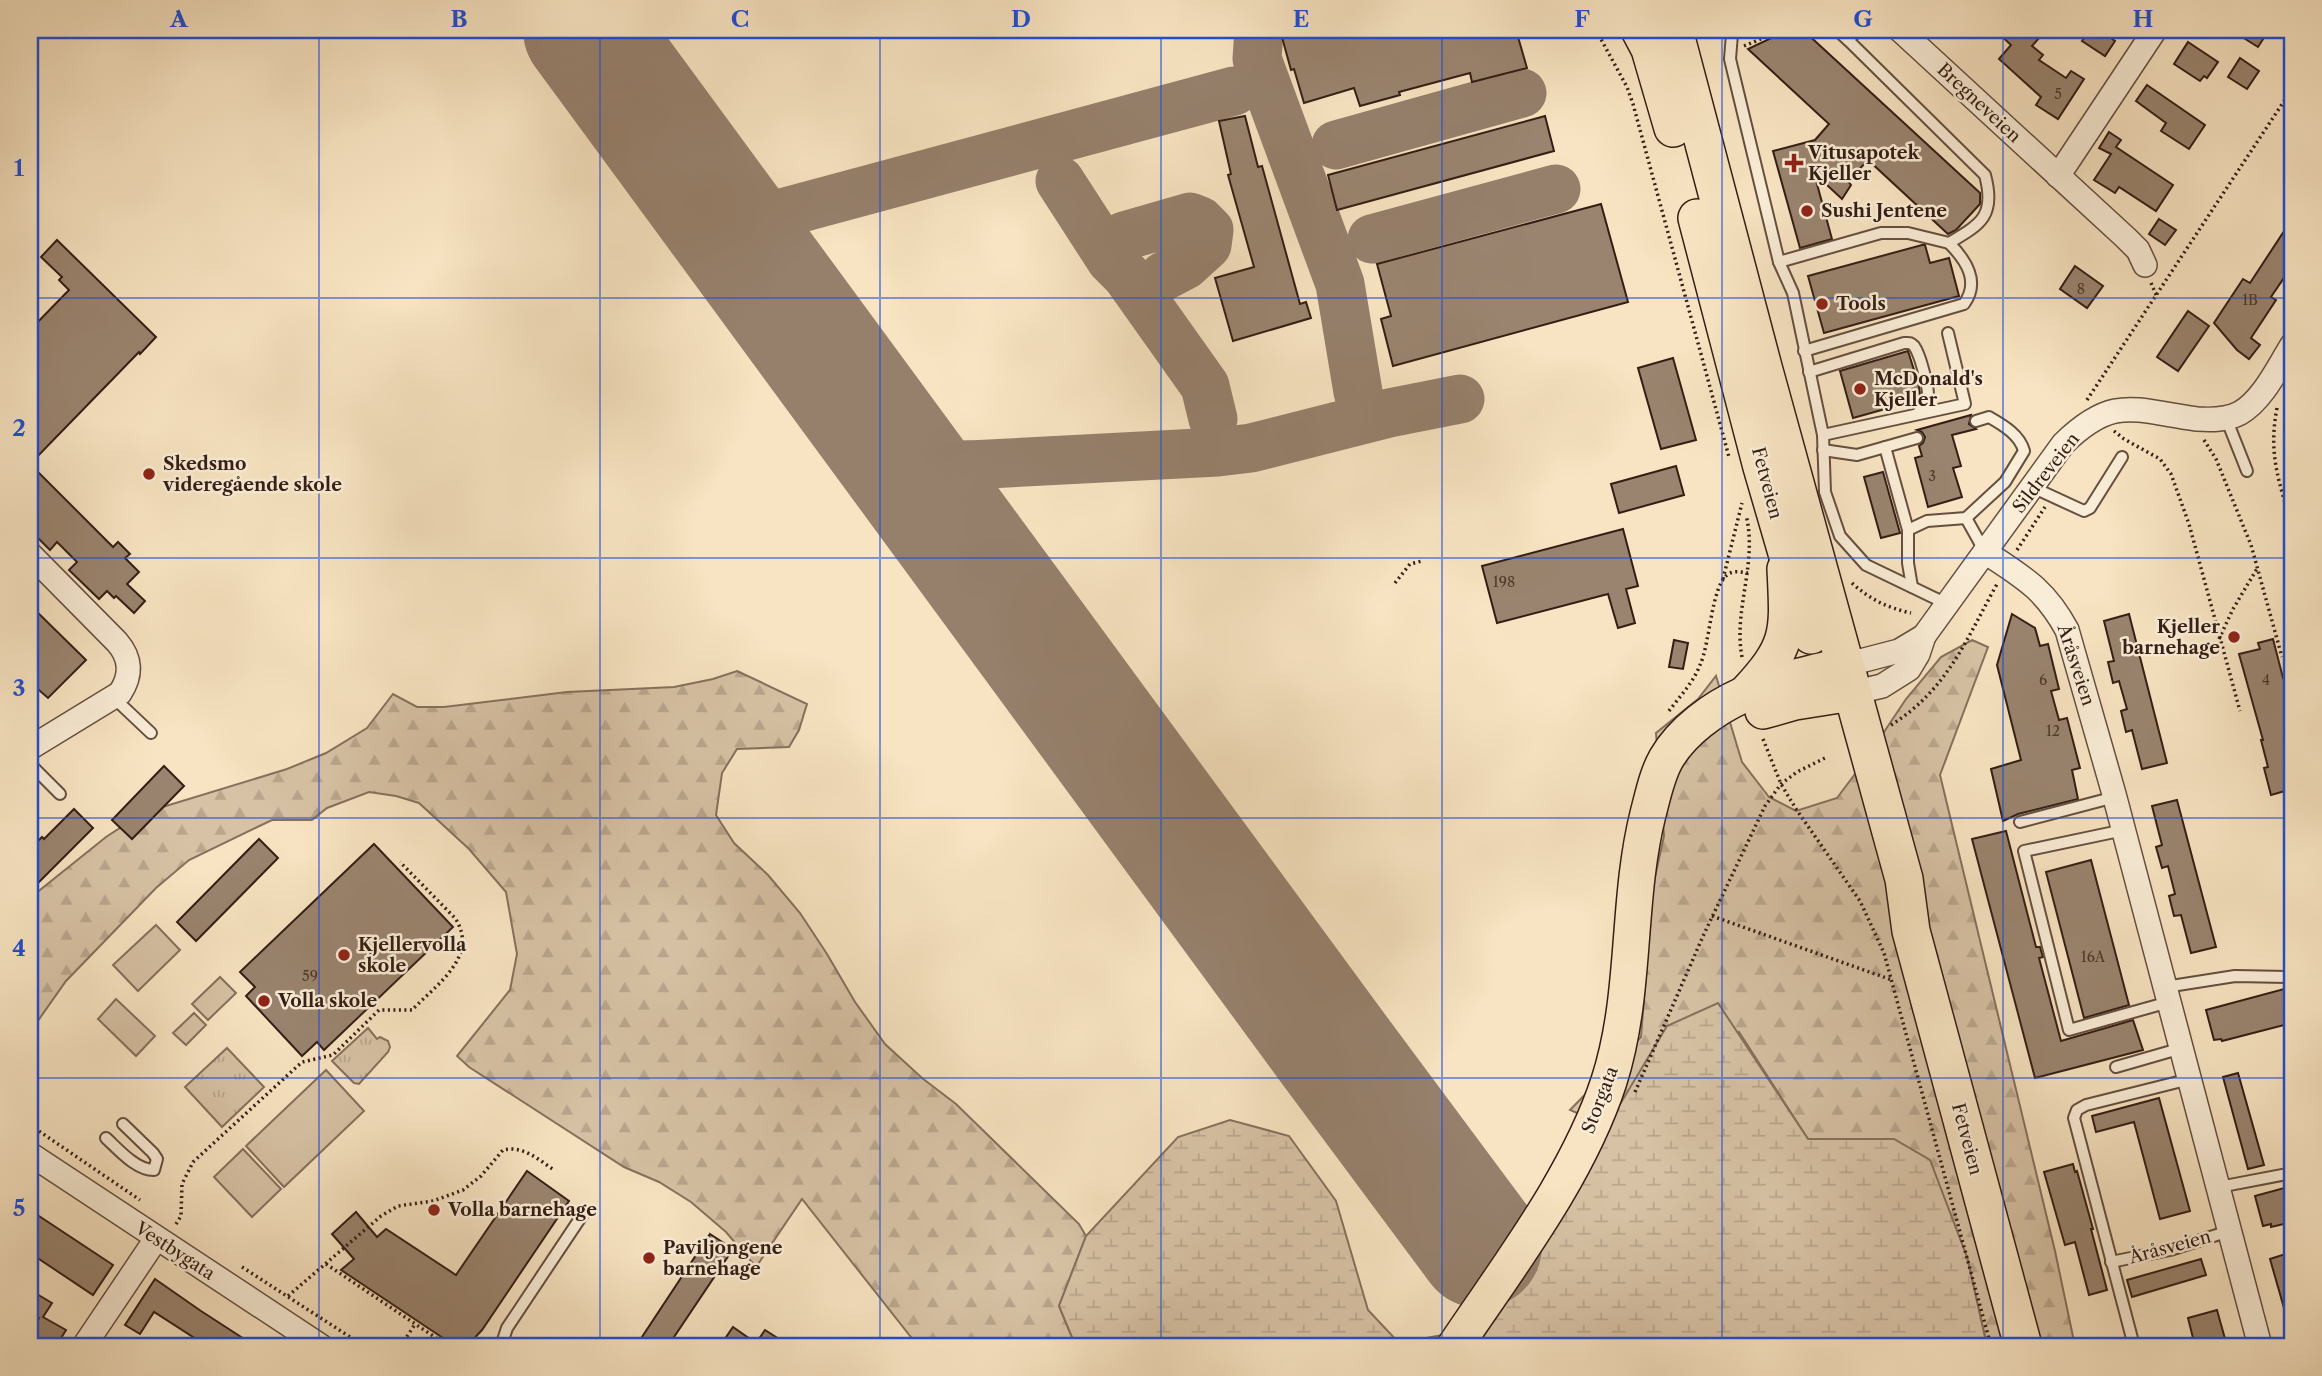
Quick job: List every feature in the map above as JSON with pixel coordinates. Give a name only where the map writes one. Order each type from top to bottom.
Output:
[{"type":"highway","name":"Fetveien","points":[[1640,30],[1650,49],[1665,97],[1783,541],[1836,681]]},
{"type":"highway","name":"Fetveien","points":[[1674,30],[1836,681],[1861,813],[1888,887],[1910,931],[2023,1346]]},
{"type":"main road","points":[[1744,680],[1772,664],[1786,631],[1783,541]]},
{"type":"main road","name":"Storgata","points":[[1455,1346],[1574,1162],[1594,1122],[1609,1082],[1626,1010],[1634,888],[1656,782],[1667,758],[1679,742],[1744,680],[1775,684],[1836,681]]},
{"type":"main road","name":"Storgata","points":[[1647,818],[1696,756],[1724,731],[1748,716],[1836,681]]},
{"type":"street","name":"Bregneveien","points":[[1900,30],[2138,250],[2145,265]]},
{"type":"street","points":[[2058,176],[2155,30]]},
{"type":"street","points":[[2226,418],[2248,407],[2292,345]]},
{"type":"street","name":"Sildreveien","points":[[1985,552],[2063,444],[2087,422],[2110,412],[2136,409],[2203,419],[2226,418]]},
{"type":"street","points":[[1836,681],[1924,636],[1985,552]]},
{"type":"street","name":"Åråsveien","points":[[1985,552],[2039,589],[2067,630],[2124,830],[2260,1346]]},
{"type":"street","points":[[30,554],[124,650],[129,663],[126,685],[114,698],[30,748]]},
{"type":"street","name":"Vestbygata","points":[[30,1154],[321,1346]]},
{"type":"street","points":[[84,1346],[156,1239]]},
{"type":"lane","points":[[1737,30],[1732,34],[1730,59],[1779,262],[1793,293],[1823,435],[1825,492],[1840,537],[1866,565],[1947,604]]},
{"type":"lane","points":[[1837,30],[1985,175],[1990,194],[1987,209],[1979,224],[1949,243]]},
{"type":"lane","points":[[1848,40],[1858,30]]},
{"type":"lane","points":[[1779,262],[1881,233],[1908,233],[1949,243],[1960,254],[1973,281],[1972,294],[1964,304],[1804,351]]},
{"type":"lane","points":[[1823,435],[1965,404],[1948,333]]},
{"type":"lane","points":[[1809,372],[1910,343],[1918,356],[1928,395],[1917,414]]},
{"type":"lane","points":[[1908,530],[1927,521],[1966,518],[2005,482],[2024,451],[2021,442],[1989,417],[1976,421]]},
{"type":"lane","points":[[2226,418],[2247,471]]},
{"type":"lane","points":[[1823,450],[1857,456],[1917,438]]},
{"type":"lane","points":[[1885,447],[1908,530],[1908,564],[1912,587]]},
{"type":"lane","points":[[2032,487],[2081,511],[2087,510],[2122,457]]},
{"type":"lane","points":[[1966,518],[1985,552]]},
{"type":"lane","points":[[114,698],[151,733]]},
{"type":"lane","points":[[30,764],[60,794]]},
{"type":"lane","points":[[2020,822],[2115,797]]},
{"type":"lane","points":[[2124,830],[2024,851],[2069,1030],[2167,995],[2235,976],[2292,977]]},
{"type":"lane","points":[[2116,1067],[2182,1048]]},
{"type":"lane","name":"Åråsveien","points":[[2134,1346],[2074,1124],[2075,1114],[2086,1105],[2190,1079]]},
{"type":"lane","points":[[106,1138],[130,1159],[147,1170],[153,1170],[157,1159],[123,1124]]},
{"type":"lane","points":[[2219,1187],[2292,1173]]},
{"type":"lane","points":[[501,1346],[507,1328],[583,1214]]},
{"type":"lane","name":"Åråsveien","points":[[2110,1262],[2170,1250],[2229,1231]]},
{"type":"path","points":[[1596,30],[1627,87],[1633,104],[1732,468]]},
{"type":"path","points":[[2085,405],[2292,89]]},
{"type":"path","points":[[2270,379],[2277,405],[2273,429],[2274,466],[2292,526]]},
{"type":"path","points":[[2110,426],[2124,439],[2160,459],[2171,474],[2189,524],[2240,711]]},
{"type":"path","points":[[2199,433],[2216,459],[2246,532],[2282,657]]},
{"type":"path","points":[[1739,491],[1749,530],[1748,573],[1740,634],[1744,680]]},
{"type":"path","points":[[1667,714],[1693,680],[1702,663],[1716,597],[1742,503]]},
{"type":"path","points":[[1395,583],[1410,564],[1422,561]]},
{"type":"path","points":[[2219,639],[2258,567]]},
{"type":"path","points":[[1722,581],[1733,572],[1748,573]]},
{"type":"path","points":[[1844,576],[1872,599],[1887,607],[1911,613]]},
{"type":"path","points":[[1891,725],[1919,705],[1946,676],[1998,582]]},
{"type":"path","points":[[1763,739],[1782,784],[1860,901],[1884,953],[1991,1346]]},
{"type":"path","points":[[1825,758],[1797,772],[1782,784],[1757,818],[1712,916],[1893,981]]},
{"type":"path","points":[[186,1231],[176,1224],[181,1216],[182,1184],[194,1162],[302,1062],[334,1055],[379,1010],[412,1010],[458,961],[463,949],[461,927],[400,862]]},
{"type":"path","points":[[30,1125],[142,1201]]},
{"type":"path","points":[[288,1296],[381,1216],[397,1206],[433,1201],[463,1190],[481,1175],[503,1150],[517,1148],[554,1170]]},
{"type":"path","points":[[326,1264],[448,1346]]},
{"type":"path","points":[[242,1267],[364,1346]]},
{"type":"path","points":[[401,1346],[415,1324]]},
{"type":"green space","points":[[1972,640],[1988,647],[1940,775],[2055,1251],[2075,1346],[1987,1346],[1967,1257],[1894,1139],[1808,1139],[1739,1032],[1607,1126],[1570,1110],[1641,1037],[1653,886],[1664,836],[1656,733],[1698,699],[1716,676],[1742,762],[1769,797],[1796,811],[1837,798],[1906,699],[1941,657]]},
{"type":"green space","points":[[737,671],[807,704],[799,730],[789,747],[737,749],[722,773],[716,815],[734,843],[768,875],[800,913],[855,1002],[885,1044],[956,1104],[1079,1224],[1086,1236],[1059,1306],[1074,1342],[1080,1346],[918,1346],[802,1199],[756,1267],[726,1232],[691,1202],[659,1182],[624,1167],[469,1067],[457,1056],[510,990],[517,954],[506,892],[469,849],[419,803],[396,796],[369,792],[327,808],[312,820],[272,820],[189,860],[156,888],[66,981],[30,1032],[30,898],[106,837],[143,813],[287,769],[326,753],[367,728],[393,694],[417,707],[444,707],[567,692],[674,687]]},
{"type":"green space","points":[[156,925],[180,950],[138,991],[113,965]]},
{"type":"green space","points":[[220,977],[236,993],[208,1020],[192,1004]]},
{"type":"green space","points":[[116,999],[155,1036],[136,1056],[98,1019]]},
{"type":"green space","points":[[1718,1003],[1808,1139],[1894,1139],[1930,1160],[1967,1257],[1987,1346],[1080,1346],[1074,1342],[1059,1306],[1086,1236],[1178,1137],[1230,1120],[1289,1136],[1336,1201],[1368,1310],[1399,1343],[1448,1334],[1577,1176],[1667,1026]]},
{"type":"green space","points":[[194,1013],[206,1025],[186,1045],[173,1033]]},
{"type":"green space","points":[[368,1028],[377,1039],[380,1037],[388,1041],[390,1047],[359,1084],[354,1083],[332,1061]]},
{"type":"green space","points":[[227,1048],[264,1087],[222,1127],[185,1087]]},
{"type":"green space","points":[[326,1070],[364,1111],[284,1187],[246,1146]]},
{"type":"green space","points":[[243,1149],[281,1189],[252,1217],[214,1177]]},
{"type":"building","points":[[1280,30],[1516,30],[1527,68],[1472,82],[1470,73],[1399,92],[1400,95],[1360,106],[1354,88],[1304,103]]},
{"type":"building","points":[[1788,30],[1803,30],[1980,193],[1980,204],[1956,230],[1948,234],[1868,160],[1848,181],[1851,185],[1842,199],[1814,173],[1832,239],[1800,248],[1773,151],[1815,140],[1829,124],[1748,49]]},
{"type":"building","points":[[1995,30],[2030,30],[2039,38],[2032,46],[2043,55],[2039,60],[2066,78],[2071,71],[2084,79],[2058,119],[2036,105],[2041,97],[1999,59],[2011,45]]},
{"type":"building","points":[[2089,30],[2117,30],[2111,38],[2115,41],[2105,56],[2082,41]]},
{"type":"building","points":[[2231,30],[2269,30],[2258,47]]},
{"type":"building","points":[[2188,42],[2218,62],[2207,78],[2204,76],[2200,81],[2174,64]]},
{"type":"building","points":[[2240,58],[2259,71],[2247,89],[2228,77]]},
{"type":"building","points":[[2147,85],[2205,125],[2189,149],[2161,131],[2166,123],[2136,101]]},
{"type":"building","points":[[1245,116],[1258,167],[1262,166],[1300,304],[1306,302],[1311,318],[1233,341],[1215,278],[1254,267],[1228,175],[1231,174],[1219,121]]},
{"type":"building","points":[[1545,116],[1554,151],[1337,210],[1328,175]]},
{"type":"building","points":[[2109,132],[2121,140],[2116,147],[2173,185],[2156,211],[2119,187],[2115,193],[2094,180],[2111,154],[2099,148]]},
{"type":"building","points":[[1601,204],[1628,302],[1393,366],[1381,319],[1391,316],[1377,264]]},
{"type":"building","points":[[2159,219],[2176,230],[2165,245],[2149,234]]},
{"type":"building","points":[[2292,219],[2292,266],[2271,297],[2276,300],[2251,338],[2260,345],[2249,359],[2237,350],[2214,323],[2243,279],[2250,283]]},
{"type":"building","points":[[57,240],[156,337],[30,464],[30,330],[69,290],[59,280],[62,277],[41,257]]},
{"type":"building","points":[[1925,245],[1930,263],[1949,258],[1959,296],[1824,333],[1808,276]]},
{"type":"building","points":[[2075,266],[2103,286],[2087,308],[2060,289]]},
{"type":"building","points":[[2188,311],[2209,326],[2178,371],[2157,357]]},
{"type":"building","points":[[1908,351],[1919,386],[1918,400],[1853,418],[1840,371]]},
{"type":"building","points":[[1673,358],[1696,440],[1661,449],[1638,368]]},
{"type":"building","points":[[1971,415],[1969,424],[1976,429],[1952,435],[1961,466],[1953,468],[1962,497],[1928,507],[1915,458],[1922,456],[1919,446],[1925,437],[1917,430]]},
{"type":"building","points":[[30,464],[113,547],[118,542],[130,554],[125,558],[139,572],[127,584],[145,601],[134,613],[107,591],[99,599],[69,570],[77,562],[57,542],[50,550],[30,530]]},
{"type":"building","points":[[1676,466],[1684,495],[1619,513],[1611,484]]},
{"type":"building","points":[[1883,472],[1900,533],[1881,538],[1864,477]]},
{"type":"building","points":[[1623,529],[1638,586],[1626,589],[1635,623],[1618,628],[1608,594],[1497,623],[1482,566]]},
{"type":"building","points":[[30,605],[86,660],[48,698],[39,690],[30,699]]},
{"type":"building","points":[[2012,614],[2035,628],[2040,646],[2048,644],[2059,689],[2051,691],[2059,720],[2067,718],[2080,768],[2072,770],[2078,799],[2018,814],[2003,821],[1991,769],[2021,760],[1997,665]]},
{"type":"building","points":[[2129,614],[2167,763],[2142,769],[2132,730],[2126,732],[2121,711],[2127,709],[2119,681],[2113,683],[2108,662],[2114,661],[2104,621]]},
{"type":"building","points":[[2273,639],[2283,678],[2289,676],[2292,689],[2292,789],[2271,795],[2264,768],[2268,767],[2263,740],[2239,654],[2260,649],[2258,643]]},
{"type":"building","points":[[1674,640],[1688,643],[1683,669],[1669,667]]},
{"type":"building","points":[[164,766],[184,786],[132,839],[112,820]]},
{"type":"building","points":[[2177,800],[2216,947],[2191,953],[2181,915],[2174,916],[2169,896],[2175,894],[2168,866],[2162,868],[2156,847],[2162,845],[2152,806]]},
{"type":"building","points":[[74,809],[93,828],[30,891],[30,849]]},
{"type":"building","points":[[2006,831],[2036,947],[2040,947],[2043,957],[2039,958],[2061,1041],[2133,1020],[2143,1050],[2035,1078],[1972,839]]},
{"type":"building","points":[[259,839],[278,858],[196,941],[177,922]]},
{"type":"building","points":[[374,844],[453,927],[324,1050],[317,1042],[302,1056],[246,996],[255,987],[240,972]]},
{"type":"building","points":[[2091,860],[2129,1005],[2084,1018],[2046,872]]},
{"type":"building","points":[[2292,987],[2292,1023],[2222,1041],[2214,1040],[2206,1010]]},
{"type":"building","points":[[2238,1073],[2264,1165],[2248,1169],[2223,1077]]},
{"type":"building","points":[[2159,1098],[2190,1211],[2160,1219],[2134,1122],[2096,1132],[2092,1116]]},
{"type":"building","points":[[2073,1164],[2093,1229],[2107,1290],[2089,1295],[2075,1242],[2065,1245],[2044,1172]]},
{"type":"building","points":[[527,1171],[569,1201],[482,1330],[467,1346],[455,1346],[341,1270],[354,1259],[332,1234],[356,1212],[377,1237],[386,1229],[456,1275]]},
{"type":"building","points":[[2292,1186],[2292,1222],[2263,1226],[2255,1196]]},
{"type":"building","points":[[39,1216],[113,1265],[93,1295],[30,1253],[30,1231]]},
{"type":"building","points":[[710,1234],[733,1249],[668,1346],[636,1346]]},
{"type":"building","points":[[2292,1252],[2292,1321],[2288,1322],[2270,1259]]},
{"type":"building","points":[[2201,1259],[2206,1275],[2132,1297],[2127,1280]]},
{"type":"building","points":[[155,1279],[255,1346],[207,1346],[154,1312],[140,1334],[125,1325]]},
{"type":"building","points":[[30,1290],[52,1303],[43,1317],[66,1330],[56,1346],[30,1346],[30,1334],[39,1318],[30,1312]]},
{"type":"building","points":[[2217,1310],[2227,1346],[2195,1346],[2188,1318]]},
{"type":"building","points":[[733,1327],[756,1343],[765,1330],[790,1346],[720,1346]]},
{"type":"taxiway","points":[[1259,30],[1257,59],[1340,284],[1358,392]]},
{"type":"taxiway","points":[[708,197],[736,219],[757,222],[1234,91]]},
{"type":"taxiway","points":[[1336,145],[1522,93]]},
{"type":"taxiway","points":[[1060,181],[1111,260],[1127,276],[1205,386],[1213,419]]},
{"type":"taxiway","points":[[1372,239],[1556,189]]},
{"type":"taxiway","points":[[774,286],[762,247],[767,232],[782,213]]},
{"type":"taxiway","points":[[1124,236],[1190,217],[1200,221],[1209,230],[1207,245],[1185,265],[1164,276]]},
{"type":"taxiway","points":[[969,465],[1251,448],[1389,413],[1460,399]]},
{"type":"taxiway","points":[[884,436],[909,460],[969,465],[945,478],[940,496],[948,524]]},
{"type":"runway","points":[[585,30],[1480,1246]]},
{"type":"place","name":"Vitusapotek Kjeller","points":[[1794,163]]},
{"type":"place","name":"Sushi Jentene","points":[[1807,211]]},
{"type":"place","name":"Tools","points":[[1822,304]]},
{"type":"place","name":"McDonald's Kjeller","points":[[1860,389]]},
{"type":"place","name":"Skedsmo videregående skole","points":[[149,474]]},
{"type":"place","name":"Kjeller barnehage","points":[[2234,637]]},
{"type":"place","name":"Kjellervolla skole","points":[[344,955]]},
{"type":"place","name":"Volla skole","points":[[264,1001]]},
{"type":"place","name":"Volla barnehage","points":[[434,1210]]},
{"type":"place","name":"Paviljongene barnehage","points":[[649,1258]]}]
